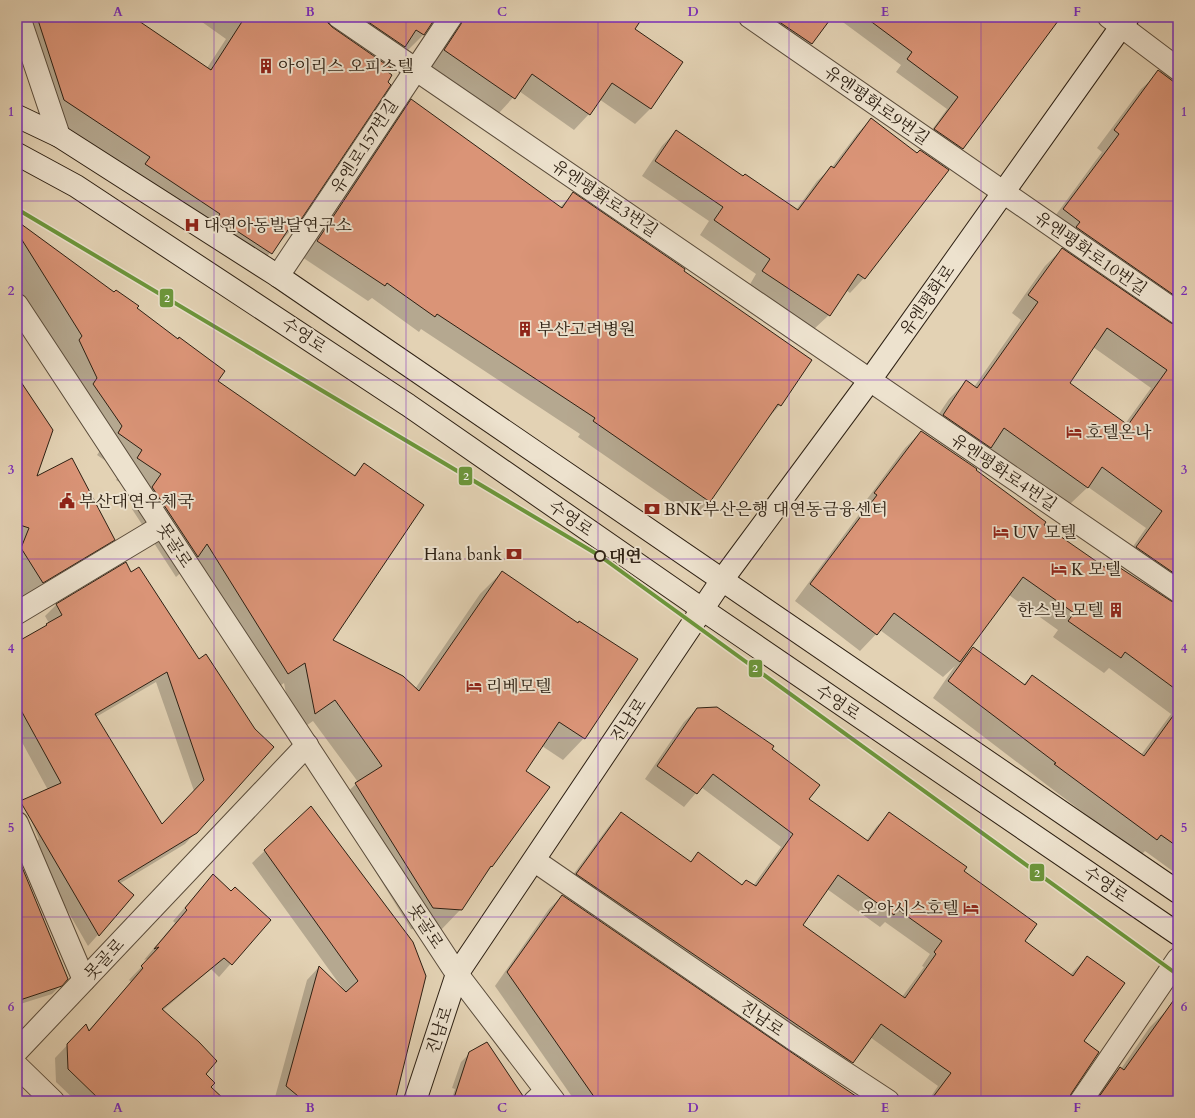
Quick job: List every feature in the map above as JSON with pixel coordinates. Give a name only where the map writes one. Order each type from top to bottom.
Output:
[{"type":"street","points":[[19,17],[59,136]]},
{"type":"street","name":"유엔평화로3번길","points":[[339,17],[870,380]]},
{"type":"street","name":"유엔로157번길","points":[[278,276],[451,17]]},
{"type":"street","name":"유엔평화로9번길","points":[[750,17],[1003,193]]},
{"type":"street","points":[[1120,20],[1178,69]]},
{"type":"street","name":"유엔평화로","points":[[722,580],[870,380],[1003,193],[1120,20]]},
{"type":"street","name":"수영로","points":[[17,116],[59,136],[278,276],[1178,892]]},
{"type":"street","name":"수영로","points":[[17,154],[76,186],[401,400],[702,609],[1178,934]]},
{"type":"street","name":"유엔평화로10번길","points":[[1003,193],[1178,313]]},
{"type":"street","name":"못골로","points":[[17,305],[457,974],[544,1097]]},
{"type":"street","name":"유엔평화로4번길","points":[[870,380],[1178,591]]},
{"type":"street","points":[[17,613],[162,526]]},
{"type":"street","name":"진남로","points":[[415,1101],[457,974],[535,861],[722,580]]},
{"type":"street","name":"못골로","points":[[17,1051],[306,745]]},
{"type":"street","points":[[19,834],[84,980]]},
{"type":"street","name":"진남로","points":[[535,861],[792,1038],[888,1101]]},
{"type":"street","points":[[1081,1101],[1178,959]]},
{"type":"street","points":[[17,1066],[53,1101]]},
{"type":"building","points":[[37,17],[133,17],[211,70],[245,17],[327,17],[328,23],[332,27],[391,68],[388,72],[392,75],[388,82],[391,85],[296,227],[292,224],[272,254],[217,218],[220,214],[145,164],[150,157],[64,100]]},
{"type":"building","points":[[361,17],[436,17],[424,35],[416,30],[405,47]]},
{"type":"building","points":[[463,17],[643,17],[635,29],[683,62],[651,109],[612,83],[590,115],[532,74],[515,99],[444,50],[461,24]]},
{"type":"building","points":[[772,17],[832,17],[812,44]]},
{"type":"building","points":[[865,17],[1061,17],[963,149],[934,129],[958,97],[907,59],[912,52]]},
{"type":"building","points":[[1158,70],[1178,85],[1178,298],[1076,227],[1080,222],[1063,209],[1119,134],[1114,130]]},
{"type":"building","points":[[411,99],[562,208],[573,192],[685,269],[684,271],[812,360],[781,406],[778,404],[710,502],[593,421],[595,418],[437,314],[435,317],[387,283],[385,286],[317,241]]},
{"type":"building","points":[[871,118],[917,153],[920,150],[949,170],[865,279],[858,274],[830,316],[762,271],[770,259],[714,220],[723,207],[655,161],[676,130],[743,176],[745,174],[798,210],[831,166],[834,168]]},
{"type":"building","points":[[17,221],[114,292],[116,290],[139,306],[137,308],[178,339],[179,337],[225,371],[218,381],[355,476],[364,463],[424,505],[333,640],[403,676],[419,691],[502,571],[578,623],[579,621],[638,659],[585,739],[559,722],[526,771],[550,787],[492,867],[491,866],[462,910],[433,908],[355,783],[382,766],[335,700],[315,714],[305,663],[288,674],[207,544],[198,557],[152,487],[161,474],[137,458],[142,450],[118,433],[122,426],[93,384],[97,378],[79,340],[82,336],[17,232]]},
{"type":"building","points":[[1062,248],[1171,323],[1178,325],[1178,576],[1136,547],[1162,511],[1102,467],[1088,488],[1004,428],[991,448],[943,415],[966,380],[977,388],[1038,302],[1028,295]],"holes":[[[1107,328],[1167,370],[1128,425],[1070,383]]]},
{"type":"building","points":[[17,376],[53,430],[37,476],[72,458],[115,540],[43,583],[21,548],[29,528],[17,524]]},
{"type":"building","points":[[921,431],[977,469],[976,470],[1046,522],[1044,525],[1106,568],[1111,562],[1171,601],[1178,603],[1178,691],[1125,652],[1121,658],[1068,621],[1074,613],[1023,577],[960,662],[894,613],[877,635],[810,584],[877,495],[874,493]]},
{"type":"building","points":[[126,562],[131,572],[139,567],[199,659],[206,654],[255,729],[274,747],[197,833],[118,881],[134,895],[99,936],[20,801],[61,783],[17,703],[17,642],[62,615],[56,604]],"holes":[[[167,672],[204,780],[162,824],[95,714]]]},
{"type":"building","points":[[973,647],[1025,685],[1032,675],[1144,756],[1178,709],[1178,847],[1161,835],[1157,840],[1054,764],[1056,763],[948,681]]},
{"type":"building","points":[[717,707],[774,746],[772,749],[820,785],[809,799],[868,841],[889,812],[967,867],[964,871],[1037,924],[1025,941],[1073,976],[1087,956],[1125,983],[1084,1041],[1099,1052],[1071,1094],[1069,1101],[930,1101],[951,1073],[881,1024],[853,1063],[576,874],[621,812],[691,862],[698,852],[742,885],[746,880],[756,886],[793,834],[713,774],[697,794],[657,766],[697,708]],"holes":[[[838,875],[894,915],[897,909],[942,941],[934,952],[936,954],[905,998],[803,925]]]},
{"type":"building","points":[[311,806],[413,942],[426,976],[395,1101],[304,1101],[286,1086],[319,966],[346,992],[358,981],[264,850]]},
{"type":"building","points":[[17,855],[68,979],[62,986],[17,1001]]},
{"type":"building","points":[[213,874],[231,891],[235,887],[271,920],[232,965],[224,958],[162,1009],[199,1042],[217,1061],[206,1074],[215,1083],[211,1087],[226,1101],[101,1101],[68,1069],[67,1044],[86,1024],[89,1031],[143,968],[141,966],[159,947],[154,949],[187,910],[185,908]]},
{"type":"building","points":[[562,895],[863,1101],[597,1101],[507,972]]},
{"type":"building","points":[[1178,994],[1178,1101],[1096,1101],[1120,1067],[1124,1070]]},
{"type":"building","points":[[487,1042],[523,1096],[522,1101],[453,1101],[469,1052]]},
{"type":"transit line","name":"2","points":[[17,209],[600,556],[1178,975]]},
{"type":"place","name":"아이리스 오피스텔","points":[[266,66]]},
{"type":"place","name":"대연아동발달연구소","points":[[192,225]]},
{"type":"place","name":"부산고려병원","points":[[525,329]]},
{"type":"place","name":"호텔온나","points":[[1074,432]]},
{"type":"place","name":"부산대연우체국","points":[[67,501]]},
{"type":"place","name":"BNK부산은행 대연동금융센터","points":[[652,509]]},
{"type":"place","name":"UV 모텔","points":[[1001,532]]},
{"type":"place","name":"Hana bank","points":[[514,554]]},
{"type":"place","name":"대연","points":[[600,556]]},
{"type":"place","name":"K 모텔","points":[[1059,569]]},
{"type":"place","name":"한스빌 모텔","points":[[1116,610]]},
{"type":"place","name":"리베모텔","points":[[474,686]]},
{"type":"place","name":"오아시스호텔","points":[[971,908]]}]
